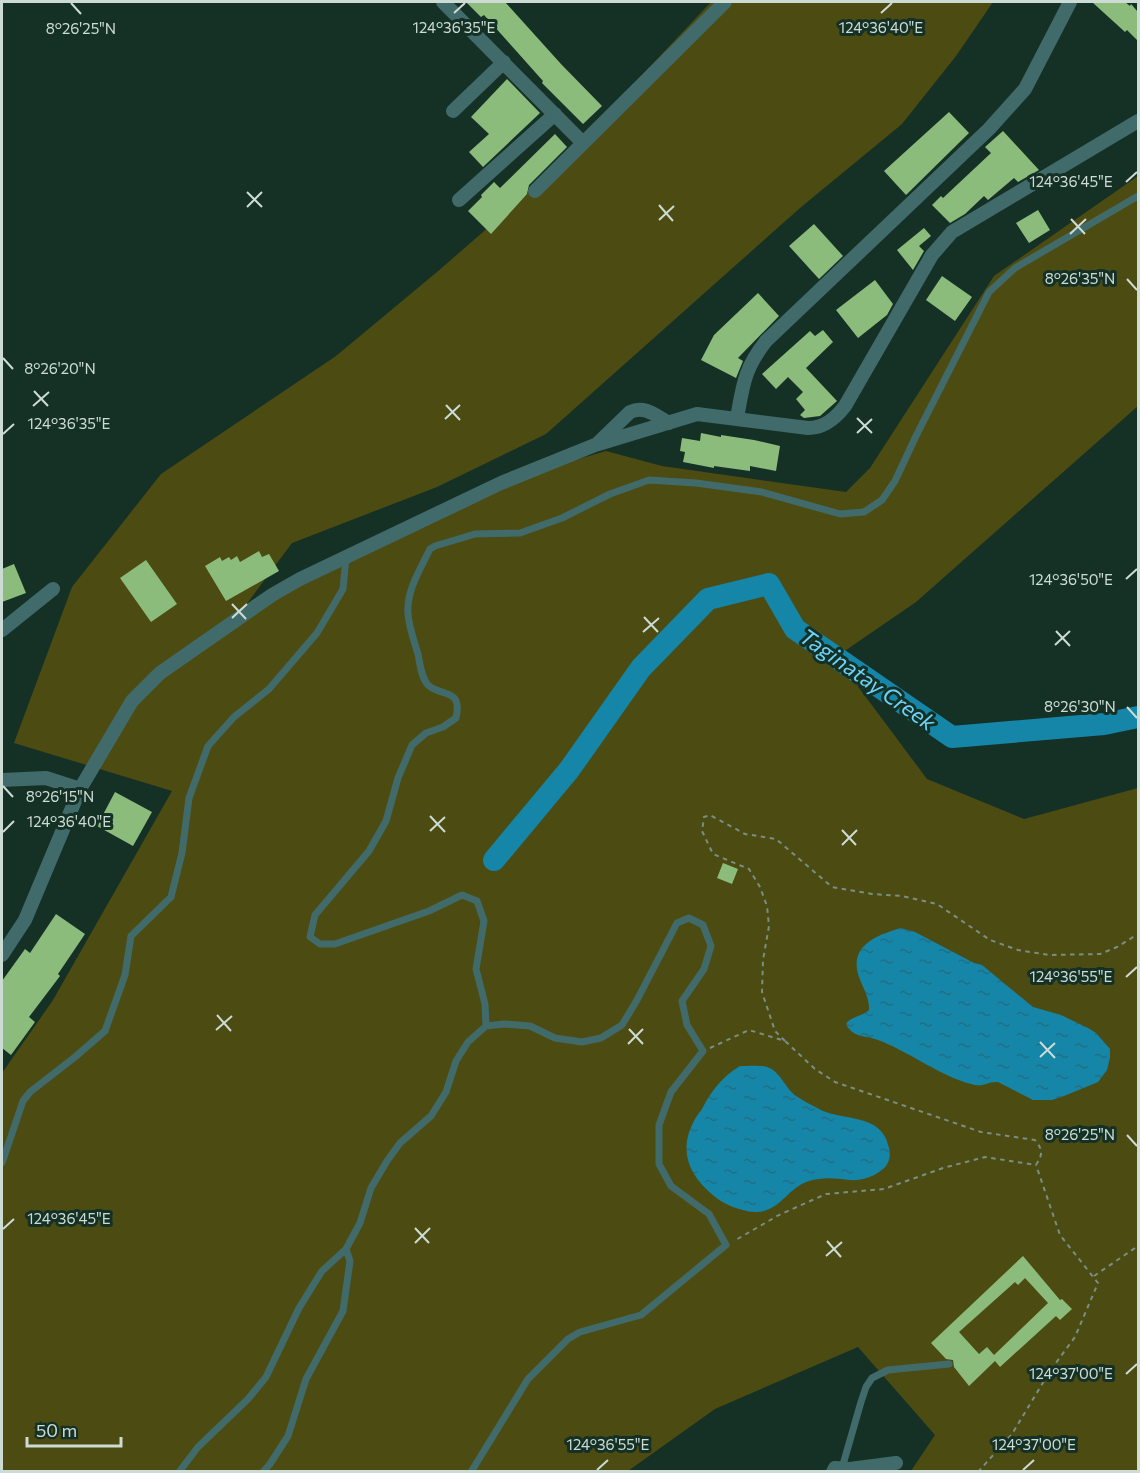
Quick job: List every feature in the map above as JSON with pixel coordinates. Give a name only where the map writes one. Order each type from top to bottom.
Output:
[{"type":"street","points":[[443,2],[583,144]]},
{"type":"street","points":[[536,191],[725,2]]},
{"type":"street","points":[[737,418],[745,377],[759,350],[988,129],[1025,89],[1070,2]]},
{"type":"street","points":[[453,111],[504,62]]},
{"type":"street","points":[[459,200],[555,114]]},
{"type":"street","points":[[2,955],[25,920],[80,789],[132,701],[160,674],[272,595],[300,579],[501,483],[595,445],[697,414],[816,428],[837,416],[941,243],[952,232],[1138,121]]},
{"type":"street","points":[[595,445],[630,412],[637,409],[644,409],[669,423]]},
{"type":"street","points":[[2,630],[53,589]]},
{"type":"street","points":[[2,780],[46,777],[80,789]]},
{"type":"street","points":[[837,1470],[896,1463]]},
{"type":"lane","points":[[486,1026],[484,1004],[476,969],[484,921],[477,902],[462,895],[429,911],[335,944],[320,944],[310,937],[315,915],[369,851],[386,821],[398,778],[412,745],[426,733],[443,727],[456,718],[458,708],[454,698],[447,692],[429,686],[422,674],[408,613],[413,585],[430,549],[476,534],[520,533],[562,518],[610,494],[649,480],[696,483],[762,492],[840,514],[864,512],[882,500],[896,481],[916,436],[989,292],[1015,268],[1138,196]]},
{"type":"lane","points":[[2,1164],[23,1101],[30,1092],[105,1031],[125,975],[131,936],[171,897],[182,853],[189,798],[208,746],[234,717],[269,689],[317,633],[343,589],[346,558]]},
{"type":"lane","points":[[179,1472],[198,1447],[248,1399],[267,1377],[299,1308],[322,1271],[346,1249],[360,1223],[371,1188],[387,1161],[400,1143],[431,1116],[446,1092],[456,1061],[468,1042],[486,1026],[504,1024],[530,1026],[555,1038],[582,1042],[601,1038],[622,1025],[677,923],[689,918],[703,925],[711,946],[704,969],[682,1001],[687,1024],[703,1051],[671,1092],[659,1125],[659,1164],[671,1186],[709,1214],[726,1245],[641,1315],[580,1332],[568,1339],[528,1379],[471,1472]]},
{"type":"lane","points":[[263,1472],[275,1458],[288,1436],[306,1379],[343,1311],[350,1262],[346,1249]]},
{"type":"lane","points":[[837,1470],[866,1387],[872,1378],[888,1370],[949,1364]]},
{"type":"path","points":[[1036,1165],[1042,1157],[1042,1149],[1035,1140],[981,1132],[835,1082],[815,1069],[785,1041],[776,1031],[762,992],[763,960],[769,926],[767,906],[760,887],[749,869],[713,854],[702,831],[704,817],[710,815],[745,834],[776,839],[832,887],[872,894],[902,896],[937,904],[990,940],[1018,950],[1048,956],[1100,954],[1138,934]]},
{"type":"path","points":[[703,1051],[749,1030],[785,1041]]},
{"type":"path","points":[[726,1245],[779,1215],[826,1194],[884,1189],[943,1168],[985,1157],[1036,1165]]},
{"type":"path","points":[[978,1472],[1012,1434],[1050,1371],[1075,1337],[1098,1283],[1060,1235],[1036,1165]]},
{"type":"path","points":[[1093,1277],[1138,1246]]},
{"type":"shaded area","points":[[711,2],[993,2],[956,56],[902,124],[800,208],[546,434],[437,487],[292,543],[234,621],[365,551],[504,487],[562,464],[606,451],[662,466],[846,492],[870,468],[994,276],[1138,176],[1138,406],[916,602],[836,657],[927,779],[1024,819],[1138,788],[1138,1471],[911,1471],[935,1435],[858,1347],[715,1409],[628,1471],[2,1472],[2,1073],[53,1000],[172,791],[14,743],[72,587],[161,474],[336,356],[437,272],[544,179]]},
{"type":"water","points":[[901,928],[915,932],[982,965],[1033,1007],[1061,1015],[1096,1033],[1110,1049],[1107,1070],[1098,1082],[1064,1096],[1052,1100],[1033,1100],[998,1082],[979,1085],[959,1080],[890,1045],[852,1032],[846,1024],[869,1010],[868,999],[857,969],[859,952],[877,937]]},
{"type":"water","points":[[740,1066],[772,1069],[792,1093],[819,1109],[870,1123],[885,1137],[890,1157],[887,1165],[876,1174],[863,1179],[824,1178],[809,1181],[771,1208],[763,1211],[744,1210],[718,1199],[705,1188],[692,1171],[687,1143],[694,1121],[713,1090]]},
{"type":"building","points":[[466,2],[505,2],[602,106],[583,124],[542,83],[543,81],[484,15],[481,17]]},
{"type":"building","points":[[1092,2],[1125,2],[1130,6],[1131,4],[1138,12],[1138,41],[1127,30],[1125,32]]},
{"type":"building","points":[[507,79],[540,113],[483,167],[469,152],[489,134],[471,117]]},
{"type":"building","points":[[949,112],[969,133],[906,195],[884,171]]},
{"type":"building","points":[[1003,131],[1039,170],[1018,182],[1014,178],[988,200],[984,196],[965,214],[950,223],[932,205],[941,196],[943,198],[991,153],[985,147]]},
{"type":"building","points":[[555,134],[567,147],[529,185],[527,194],[491,234],[468,211],[494,182],[500,188]]},
{"type":"building","points":[[1038,210],[1050,230],[1029,243],[1016,223]]},
{"type":"building","points":[[814,224],[843,256],[819,279],[789,246]]},
{"type":"building","points":[[924,228],[931,236],[919,246],[924,251],[913,270],[897,250]]},
{"type":"building","points":[[942,276],[972,297],[955,321],[926,300]]},
{"type":"building","points":[[875,280],[893,304],[887,315],[858,338],[836,310]]},
{"type":"building","points":[[758,293],[779,316],[738,358],[743,361],[736,378],[701,360],[714,335]]},
{"type":"building","points":[[823,330],[833,342],[806,368],[837,401],[820,416],[804,418],[800,415],[805,410],[796,399],[803,392],[788,377],[776,389],[762,374],[810,331],[815,336]]},
{"type":"building","points":[[701,433],[780,446],[776,471],[750,466],[750,471],[714,466],[714,468],[683,462],[685,452],[680,451],[682,438],[700,441]]},
{"type":"building","points":[[259,551],[262,557],[269,554],[279,571],[226,601],[205,566],[220,557],[222,561],[229,557],[231,560],[237,556],[240,562]]},
{"type":"building","points":[[146,560],[177,604],[151,622],[120,578]]},
{"type":"building","points":[[14,564],[26,593],[2,602],[2,569]]},
{"type":"building","points":[[115,792],[152,812],[133,846],[97,826]]},
{"type":"building","points":[[723,863],[738,869],[732,884],[717,878]]},
{"type":"building","points":[[56,914],[85,934],[58,974],[60,976],[29,1017],[35,1022],[11,1055],[2,1048],[2,981],[25,949],[30,953]]},
{"type":"building","points":[[1023,1256],[1060,1300],[1062,1299],[1072,1309],[1060,1320],[1056,1316],[1000,1367],[995,1361],[969,1386],[954,1367],[953,1360],[946,1359],[931,1343]],"holes":[[[1025,1278],[1048,1303],[994,1355],[987,1347],[979,1354],[959,1332],[1015,1282],[1018,1285]]]},
{"type":"waterway","name":"Taginatay Creek","points":[[494,860],[569,770],[641,668],[708,599],[769,584],[795,629],[952,737],[1104,724],[1138,717]]}]
